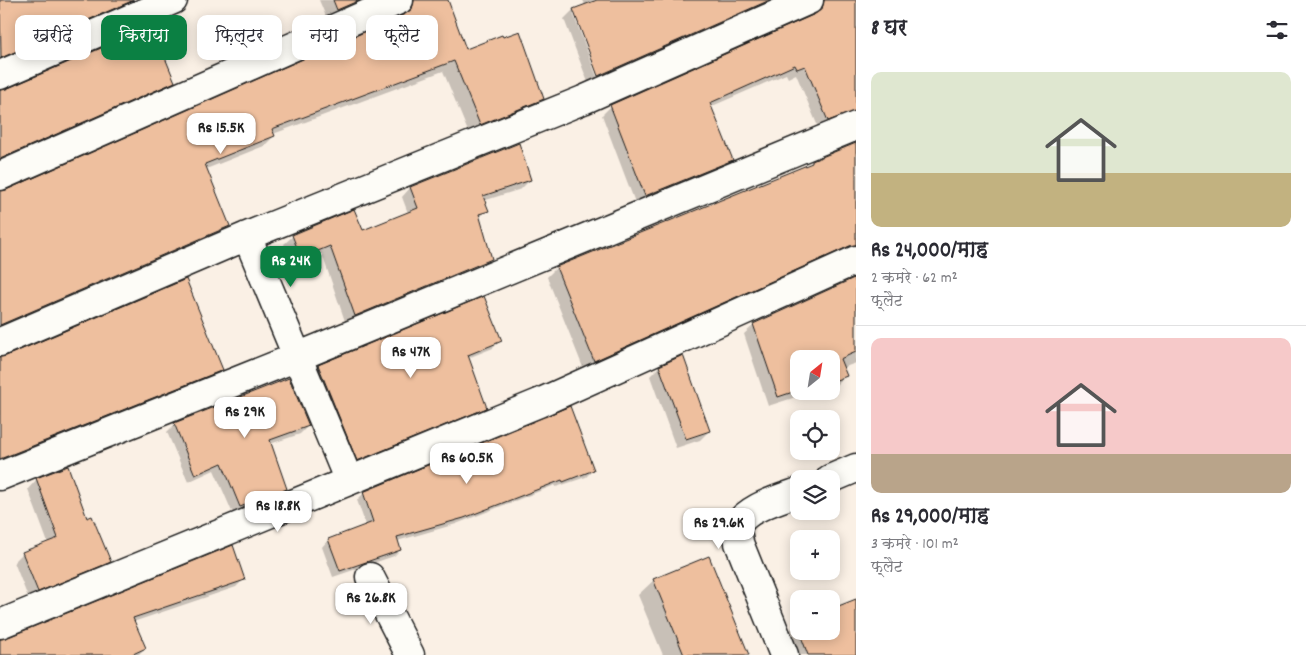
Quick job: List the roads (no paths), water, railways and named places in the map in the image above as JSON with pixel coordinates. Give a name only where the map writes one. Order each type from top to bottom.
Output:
[{"type":"street","points":[[0,75],[173,0]]},
{"type":"street","points":[[0,176],[399,0]]},
{"type":"street","points":[[0,342],[247,236],[583,100],[809,0]]},
{"type":"street","points":[[0,476],[297,357],[856,126]]},
{"type":"street","points":[[247,236],[349,481]]},
{"type":"street","points":[[0,624],[539,403],[856,260]]},
{"type":"street","points":[[840,475],[856,468]]},
{"type":"street","points":[[784,655],[739,543],[737,529],[743,517],[754,510],[790,496]]},
{"type":"street","points":[[370,577],[410,655]]}]
